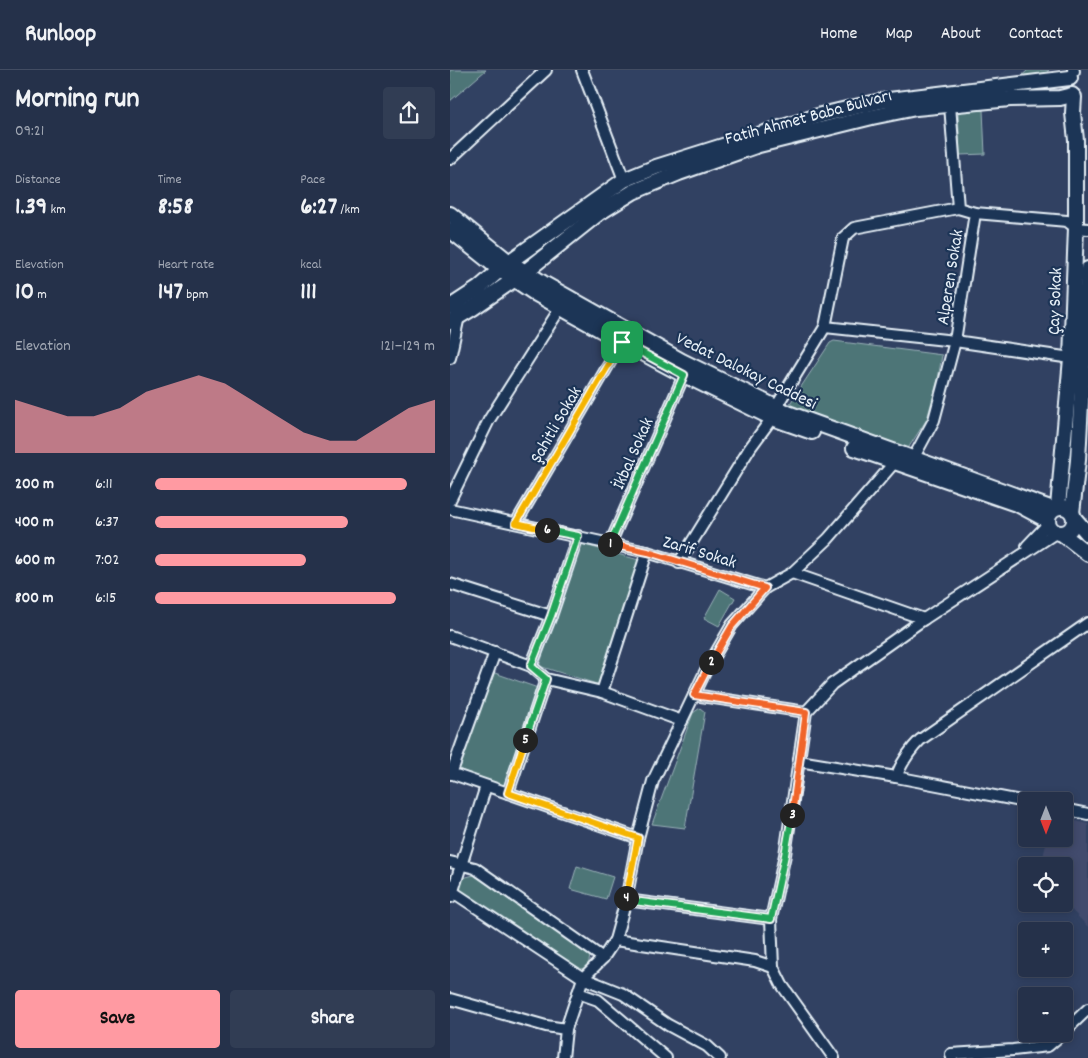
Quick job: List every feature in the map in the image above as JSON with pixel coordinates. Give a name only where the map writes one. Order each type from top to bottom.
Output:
[{"type":"main road","name":"Fatih Ahmet Baba Bulvarı","points":[[453,309],[504,265],[624,180],[656,167],[821,115],[881,101],[1073,72]]},
{"type":"main road","name":"Çay Sokak","points":[[1054,521],[1082,228],[1073,96],[1069,84],[1073,72]]},
{"type":"main road","name":"Fatih Ahmet Baba Bulvarı","points":[[453,309],[520,276],[599,213],[633,192],[679,173],[759,145],[872,116],[916,108],[1010,99],[1073,96]]},
{"type":"main road","points":[[1073,96],[1079,101],[1088,102]]},
{"type":"main road","name":"Vedat Dalokay Caddesi","points":[[450,214],[504,265]]},
{"type":"main road","name":"Vedat Dalokay Caddesi","points":[[450,230],[520,276],[560,307],[684,375],[894,463],[1019,505],[1054,521]]},
{"type":"main road","name":"Çay Sokak","points":[[1073,516],[1083,460],[1088,269]]},
{"type":"main road","name":"Vedat Dalokay Caddesi","points":[[520,276],[682,361],[774,413],[788,413],[869,444],[914,457],[1054,521],[1088,554]]},
{"type":"main road","points":[[1073,516],[1072,527],[1069,530],[1054,521],[1066,507],[1088,534]]},
{"type":"street","points":[[450,158],[546,70]]},
{"type":"street","points":[[582,70],[624,180]]},
{"type":"street","name":"Alperen Sokak","points":[[914,457],[934,420],[955,341],[975,213],[958,208],[950,105]]},
{"type":"street","points":[[679,563],[690,543],[736,474],[750,448],[774,413],[825,327],[842,238],[854,228],[958,208]]},
{"type":"street","points":[[975,213],[1067,221],[1082,228]]},
{"type":"street","points":[[450,500],[489,420],[560,307]]},
{"type":"street","points":[[450,358],[453,309]]},
{"type":"street","points":[[825,327],[955,341],[1071,358]]},
{"type":"street","name":"Şahitli Sokak","points":[[516,523],[622,342]]},
{"type":"street","name":"İkbal Sokak","points":[[610,544],[684,375]]},
{"type":"street","points":[[563,1058],[566,1028],[583,978],[602,958],[615,940],[626,900],[638,838],[654,781],[706,670],[732,626],[765,588],[792,573],[828,539],[894,463]]},
{"type":"street","name":"Zarif Sokak","points":[[450,509],[648,552],[765,588]]},
{"type":"street","points":[[834,1058],[782,985],[773,967],[771,919],[785,855],[806,712],[832,684],[924,619],[1020,555],[1054,521]]},
{"type":"street","points":[[531,666],[551,616],[578,536]]},
{"type":"street","points":[[602,692],[648,552]]},
{"type":"street","points":[[792,573],[924,619]]},
{"type":"street","points":[[450,584],[551,616]]},
{"type":"street","points":[[896,777],[908,752],[920,740],[1088,624]]},
{"type":"street","points":[[450,636],[531,666],[546,679],[602,692],[682,721]]},
{"type":"street","points":[[495,652],[450,773],[638,838]]},
{"type":"street","points":[[508,793],[546,679]]},
{"type":"street","points":[[694,695],[806,712]]},
{"type":"street","points":[[800,761],[1018,800]]},
{"type":"street","points":[[486,786],[452,895],[583,978],[623,994],[668,1025],[707,1046],[720,1058]]},
{"type":"street","points":[[1073,811],[1088,814]]},
{"type":"street","points":[[450,862],[474,868],[602,958]]},
{"type":"street","points":[[626,900],[771,919]]},
{"type":"street","points":[[615,940],[755,962],[773,967]]},
{"type":"street","points":[[578,994],[598,1000],[666,1058]]},
{"type":"street","points":[[450,999],[546,1026],[566,1028]]},
{"type":"street","points":[[1073,1024],[1087,1011]]},
{"type":"street","points":[[952,1058],[951,1054],[1048,1046],[1053,1042]]},
{"type":"shaded area","points":[[1073,820],[1088,824],[1088,927],[1073,911],[1073,857],[1043,857],[1045,848],[1073,847]]},
{"type":"green space","points":[[450,70],[486,70],[450,101]]},
{"type":"green space","points":[[1028,70],[1049,70],[1043,77],[1017,80]]},
{"type":"green space","points":[[983,110],[985,154],[960,155],[958,112]]},
{"type":"green space","points":[[834,341],[942,355],[938,379],[927,419],[907,450],[789,405],[830,343]]},
{"type":"green space","points":[[581,544],[639,560],[600,685],[539,666]]},
{"type":"green space","points":[[720,589],[735,598],[719,626],[704,618]]},
{"type":"green space","points":[[492,672],[538,688],[508,783],[504,786],[458,769]]},
{"type":"green space","points":[[700,708],[705,712],[685,828],[652,824],[693,713]]},
{"type":"green space","points":[[577,866],[613,877],[606,899],[570,889]]},
{"type":"green space","points":[[474,875],[590,956],[588,966],[580,970],[459,890],[462,878]]},
{"type":"route","points":[[622,342],[684,375],[610,544],[648,552],[765,588],[732,626],[706,670],[694,695],[806,712],[785,855],[771,919],[626,900],[638,838],[508,793],[546,679],[531,666],[551,616],[578,536],[516,523],[622,342]]}]
